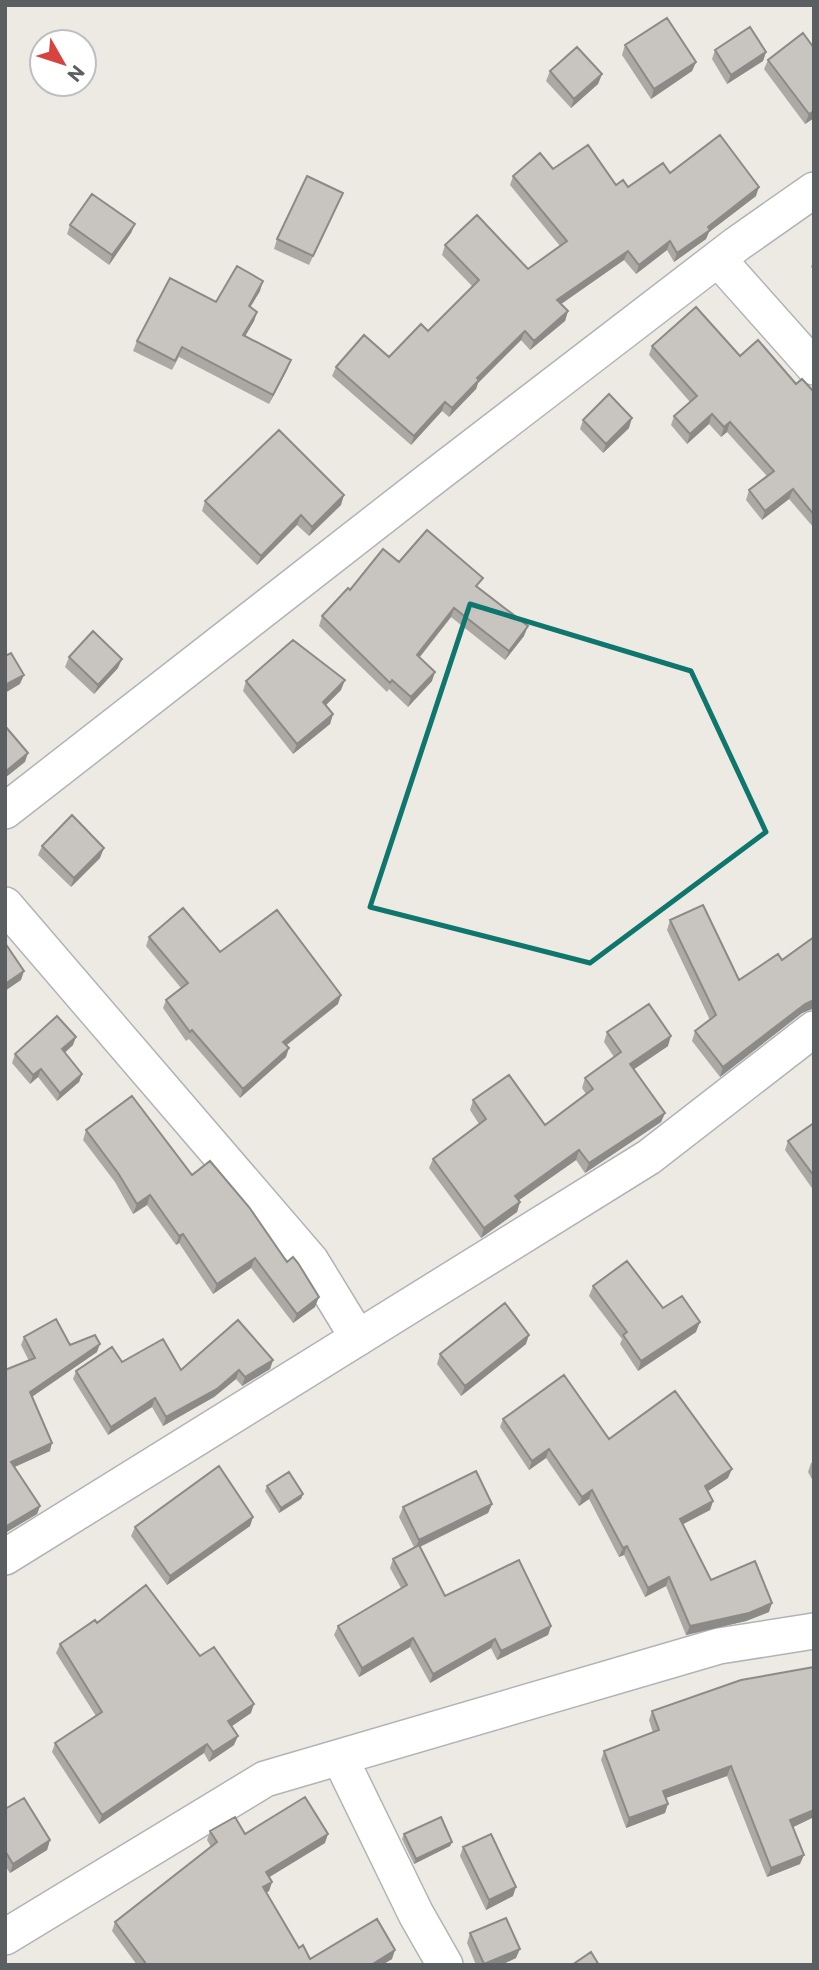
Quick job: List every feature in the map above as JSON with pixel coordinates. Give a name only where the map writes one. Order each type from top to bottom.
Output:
[{"type":"street","points":[[5,811],[718,259],[814,190]]},
{"type":"street","points":[[718,259],[814,367]]},
{"type":"street","points":[[5,905],[311,1261],[358,1338]]},
{"type":"street","points":[[5,1557],[649,1157],[814,1029]]},
{"type":"street","points":[[5,1937],[265,1779],[719,1647],[814,1631]]},
{"type":"street","points":[[340,1758],[416,1914],[445,1965]]},
{"type":"highlighted area","points":[[470,604],[691,671],[766,832],[590,963],[370,907]]},
{"type":"building","points":[[667,18],[696,62],[654,89],[625,45]]},
{"type":"building","points":[[750,27],[766,52],[731,75],[715,50]]},
{"type":"building","points":[[803,33],[814,48],[814,111],[809,114],[768,60]]},
{"type":"building","points":[[577,47],[602,74],[574,99],[550,71]]},
{"type":"building","points":[[720,135],[759,187],[708,227],[710,230],[677,253],[670,241],[639,265],[628,251],[557,300],[568,311],[534,341],[525,331],[477,378],[479,380],[452,408],[445,402],[414,436],[336,367],[364,335],[389,357],[421,324],[428,331],[479,280],[445,245],[477,215],[528,269],[567,241],[513,176],[540,153],[553,169],[588,145],[616,185],[623,180],[628,187],[663,163],[670,173]]},
{"type":"building","points":[[307,176],[343,193],[313,256],[277,239]]},
{"type":"building","points":[[92,194],[135,224],[112,255],[70,225]]},
{"type":"building","points":[[237,266],[263,281],[249,306],[257,312],[243,335],[291,360],[273,395],[182,347],[175,361],[137,341],[170,278],[216,302]]},
{"type":"building","points":[[696,307],[740,356],[758,340],[796,384],[802,379],[814,392],[814,515],[793,489],[765,511],[749,490],[774,471],[730,422],[724,427],[712,414],[690,434],[674,416],[697,396],[652,346]]},
{"type":"building","points":[[609,394],[632,418],[606,444],[583,420]]},
{"type":"building","points":[[279,430],[344,495],[312,527],[301,515],[261,556],[205,501]]},
{"type":"building","points":[[427,530],[483,578],[476,586],[528,626],[509,651],[454,608],[417,655],[435,672],[411,697],[392,680],[390,683],[322,616],[348,588],[350,590],[383,549],[399,562]]},
{"type":"building","points":[[93,631],[122,659],[98,685],[69,657]]},
{"type":"building","points":[[293,640],[345,680],[323,702],[333,714],[297,744],[246,681]]},
{"type":"building","points":[[11,653],[24,675],[5,685],[5,656]]},
{"type":"building","points":[[5,726],[28,753],[5,772]]},
{"type":"building","points":[[72,815],[104,848],[74,878],[42,846]]},
{"type":"building","points":[[703,905],[739,980],[778,954],[782,960],[814,937],[814,1000],[805,1004],[723,1067],[695,1031],[716,1015],[670,920]]},
{"type":"building","points":[[183,908],[220,952],[277,910],[341,995],[283,1042],[289,1048],[243,1089],[192,1030],[190,1032],[166,1000],[188,983],[149,937]]},
{"type":"building","points":[[5,943],[24,971],[5,984]]},
{"type":"building","points":[[649,1004],[671,1036],[630,1064],[665,1113],[589,1163],[579,1150],[515,1196],[520,1202],[484,1228],[433,1159],[486,1119],[473,1100],[509,1075],[545,1125],[593,1089],[585,1078],[621,1052],[607,1032]]},
{"type":"building","points":[[57,1016],[76,1037],[62,1049],[82,1074],[60,1093],[41,1069],[33,1075],[15,1054]]},
{"type":"building","points":[[132,1096],[192,1175],[210,1161],[249,1207],[287,1262],[293,1257],[298,1263],[319,1297],[297,1314],[255,1258],[217,1284],[183,1234],[179,1236],[150,1195],[137,1204],[86,1130]]},
{"type":"building","points":[[814,1123],[814,1176],[788,1141]]},
{"type":"building","points":[[627,1261],[663,1308],[682,1296],[700,1322],[641,1361],[623,1335],[627,1332],[593,1286]]},
{"type":"building","points":[[505,1303],[529,1335],[465,1386],[440,1354]]},
{"type":"building","points":[[56,1319],[70,1345],[95,1335],[100,1344],[30,1392],[52,1443],[11,1462],[40,1506],[5,1527],[5,1370],[35,1358],[24,1337]]},
{"type":"building","points":[[238,1320],[273,1360],[245,1377],[239,1370],[217,1389],[166,1417],[155,1398],[111,1427],[76,1371],[112,1347],[122,1362],[163,1339],[181,1370]]},
{"type":"building","points":[[564,1375],[609,1439],[675,1391],[732,1469],[705,1486],[713,1501],[680,1519],[711,1580],[755,1561],[772,1603],[749,1613],[690,1626],[669,1577],[648,1588],[627,1546],[623,1548],[592,1490],[582,1497],[549,1449],[532,1461],[503,1419]]},
{"type":"building","points":[[219,1466],[253,1517],[170,1576],[135,1527]]},
{"type":"building","points":[[476,1471],[492,1504],[419,1540],[403,1507]]},
{"type":"building","points":[[289,1472],[303,1494],[281,1508],[267,1486]]},
{"type":"building","points":[[419,1545],[445,1596],[519,1560],[551,1626],[501,1651],[495,1639],[433,1674],[413,1638],[362,1668],[338,1626],[407,1585],[393,1559]]},
{"type":"building","points":[[146,1585],[200,1656],[214,1647],[254,1704],[228,1721],[238,1736],[213,1752],[207,1744],[102,1815],[55,1743],[102,1712],[60,1644],[95,1620],[97,1623]]},
{"type":"building","points":[[814,1667],[814,1810],[790,1820],[804,1855],[771,1868],[731,1766],[663,1791],[668,1804],[629,1818],[604,1751],[659,1730],[652,1711],[741,1680]]},
{"type":"building","points":[[305,1797],[328,1834],[266,1872],[272,1882],[263,1887],[299,1948],[303,1945],[310,1959],[377,1919],[395,1950],[371,1965],[147,1965],[115,1922],[217,1842],[210,1831],[235,1817],[245,1834]]},
{"type":"building","points":[[24,1798],[50,1840],[13,1864],[7,1854],[5,1856],[5,1809]]},
{"type":"building","points":[[441,1817],[452,1842],[416,1859],[404,1834]]},
{"type":"building","points":[[491,1834],[516,1887],[489,1900],[463,1847]]},
{"type":"building","points":[[506,1918],[520,1949],[484,1964],[470,1933]]},
{"type":"building","points":[[591,1952],[599,1965],[572,1965]]}]
